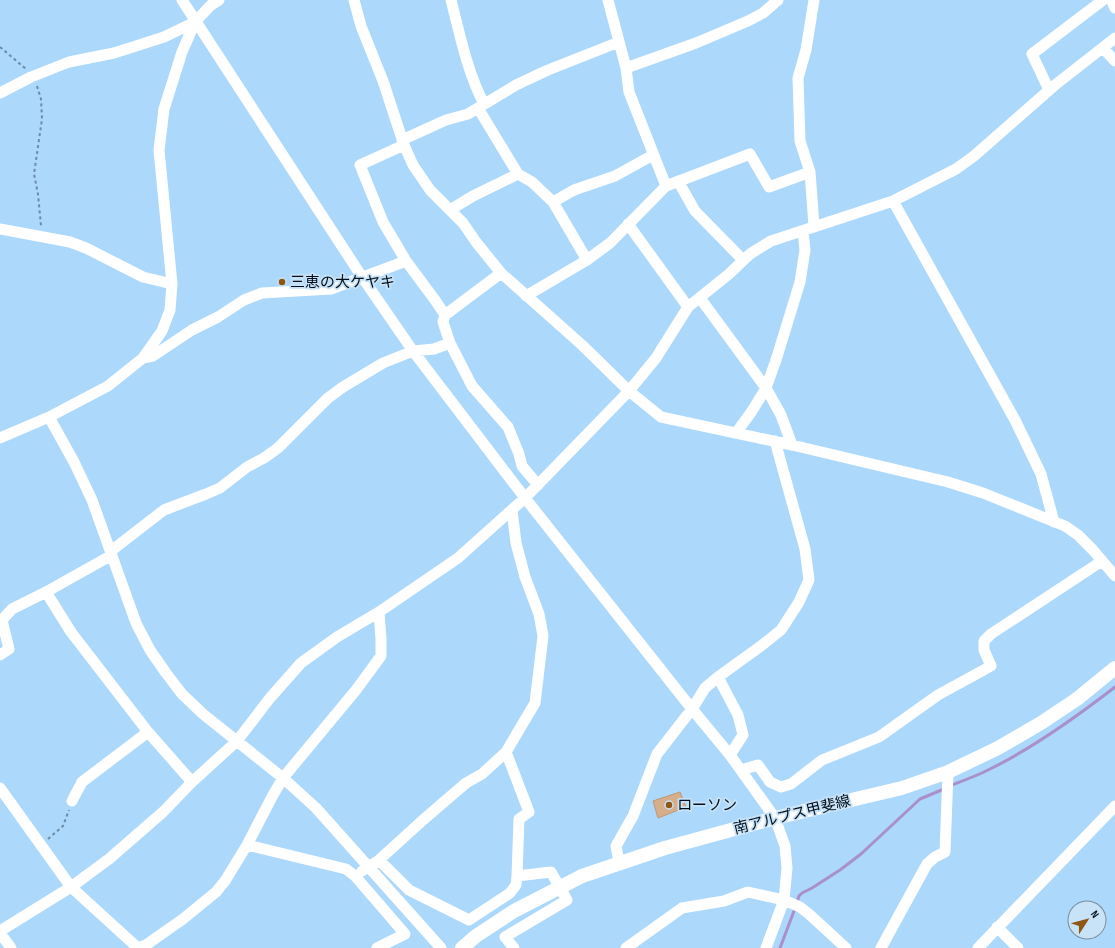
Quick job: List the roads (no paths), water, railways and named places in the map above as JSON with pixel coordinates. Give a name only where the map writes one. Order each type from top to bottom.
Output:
[{"type":"main road","name":"南アルプス甲斐線","points":[[462,948],[514,910],[560,886],[619,862],[775,818],[902,788],[948,772],[998,748],[1041,723],[1077,699],[1115,668]]},
{"type":"street","points":[[182,0],[362,277],[412,351],[525,498],[730,755],[775,818],[785,846],[787,868],[784,900],[766,948]]},
{"type":"street","points":[[0,438],[49,417],[108,386],[143,358],[162,331],[170,310],[172,284],[159,150],[164,109],[182,52],[195,22],[211,5],[218,0]]},
{"type":"street","points":[[354,0],[361,26],[383,81],[403,143],[413,165],[430,190],[463,223],[501,273],[582,345],[629,391],[661,417],[792,445],[948,482],[983,493],[1065,526],[1078,535],[1115,576]]},
{"type":"street","points":[[451,0],[469,70],[481,106],[518,174],[532,182],[552,202],[588,260]]},
{"type":"street","points":[[608,0],[626,68],[629,92],[666,186]]},
{"type":"street","points":[[626,68],[696,43],[748,21],[763,13],[778,0]]},
{"type":"street","points":[[814,0],[806,50],[798,78],[800,141],[810,172],[814,226]]},
{"type":"street","points":[[1049,90],[1032,54],[1103,0]]},
{"type":"street","points":[[1113,0],[1115,8]]},
{"type":"street","points":[[0,93],[31,77],[69,62],[114,53],[164,37],[195,22]]},
{"type":"street","points":[[11,948],[0,932],[71,887],[109,859],[163,812],[192,782],[237,741],[270,698],[301,663],[337,637],[379,612],[458,558],[525,498],[629,391],[656,358],[688,307],[729,274],[750,254],[772,241],[893,201],[956,169],[974,156],[1049,90],[1115,38]]},
{"type":"street","points":[[445,315],[406,261],[383,222],[360,165],[446,120],[468,114],[516,85],[548,70],[619,42]]},
{"type":"street","points":[[1103,48],[1115,61]]},
{"type":"street","points":[[526,296],[588,260],[610,243],[666,186],[750,154],[769,187],[810,172]]},
{"type":"street","points":[[552,202],[574,190],[615,176],[653,155]]},
{"type":"street","points":[[450,210],[473,196],[518,174]]},
{"type":"street","points":[[678,181],[695,211],[743,260]]},
{"type":"street","points":[[893,201],[1015,420],[1041,474],[1054,522]]},
{"type":"street","points":[[628,224],[688,307]]},
{"type":"street","points":[[0,230],[70,242],[86,248],[143,277],[172,284]]},
{"type":"street","points":[[736,433],[766,388],[776,360],[800,282],[805,250],[803,232]]},
{"type":"street","points":[[143,358],[153,356],[192,330],[218,317],[244,300],[262,292],[331,290],[406,261]]},
{"type":"street","points":[[501,273],[445,315],[443,322],[450,343],[472,386],[508,427],[519,454],[522,466],[538,485]]},
{"type":"street","points":[[700,298],[766,388],[781,415],[792,445]]},
{"type":"street","points":[[0,655],[9,649],[2,620],[12,609],[46,592],[112,553],[164,510],[220,488],[247,467],[264,458],[278,448],[328,398],[343,386],[383,363],[412,351],[434,349],[450,343]]},
{"type":"street","points":[[49,417],[74,462],[92,500],[136,623],[150,650],[182,694],[203,714],[283,778],[316,808],[367,867],[441,948]]},
{"type":"street","points":[[619,862],[616,846],[633,816],[657,754],[692,709],[705,688],[781,630],[799,602],[808,580],[804,549],[775,441]]},
{"type":"street","points":[[355,876],[379,860],[466,783],[482,774],[506,752],[535,704],[543,636],[539,614],[516,543],[512,510]]},
{"type":"street","points":[[741,770],[758,765],[770,782],[781,787],[791,784],[822,760],[879,737],[938,695],[991,666],[984,650],[984,641],[991,634],[1102,561]]},
{"type":"street","points":[[46,592],[71,632],[148,732],[192,782]]},
{"type":"street","points":[[0,788],[71,887],[138,948],[146,945],[183,919],[216,892],[225,881],[247,845],[283,778],[356,690],[381,656],[379,612]]},
{"type":"street","points":[[718,677],[738,715],[743,734],[730,755]]},
{"type":"street","points":[[72,801],[82,782],[148,732]]},
{"type":"street","points":[[379,860],[409,890],[469,920],[510,893],[516,885],[518,876],[519,820],[529,812],[506,752]]},
{"type":"street","points":[[881,948],[927,864],[935,857],[945,852],[948,772]]},
{"type":"street","points":[[978,948],[1115,806]]},
{"type":"street","points":[[247,845],[346,869],[355,876],[405,934],[377,948]]},
{"type":"street","points":[[514,948],[505,937],[567,900],[551,872],[518,876]]},
{"type":"street","points":[[626,948],[682,908],[724,901],[748,892],[784,900],[800,908],[809,914],[846,948]]},
{"type":"street","points":[[997,928],[1018,948]]},
{"type":"waterway","points":[[949,786],[981,773],[1020,753],[1069,721],[1115,687]]},
{"type":"waterway","points":[[780,948],[799,896],[802,893],[840,870],[861,854],[920,799],[944,789]]},
{"type":"place","name":"三恵の大ケヤキ","points":[[282,282]]},
{"type":"place","name":"ローソン","points":[[669,805]]}]
